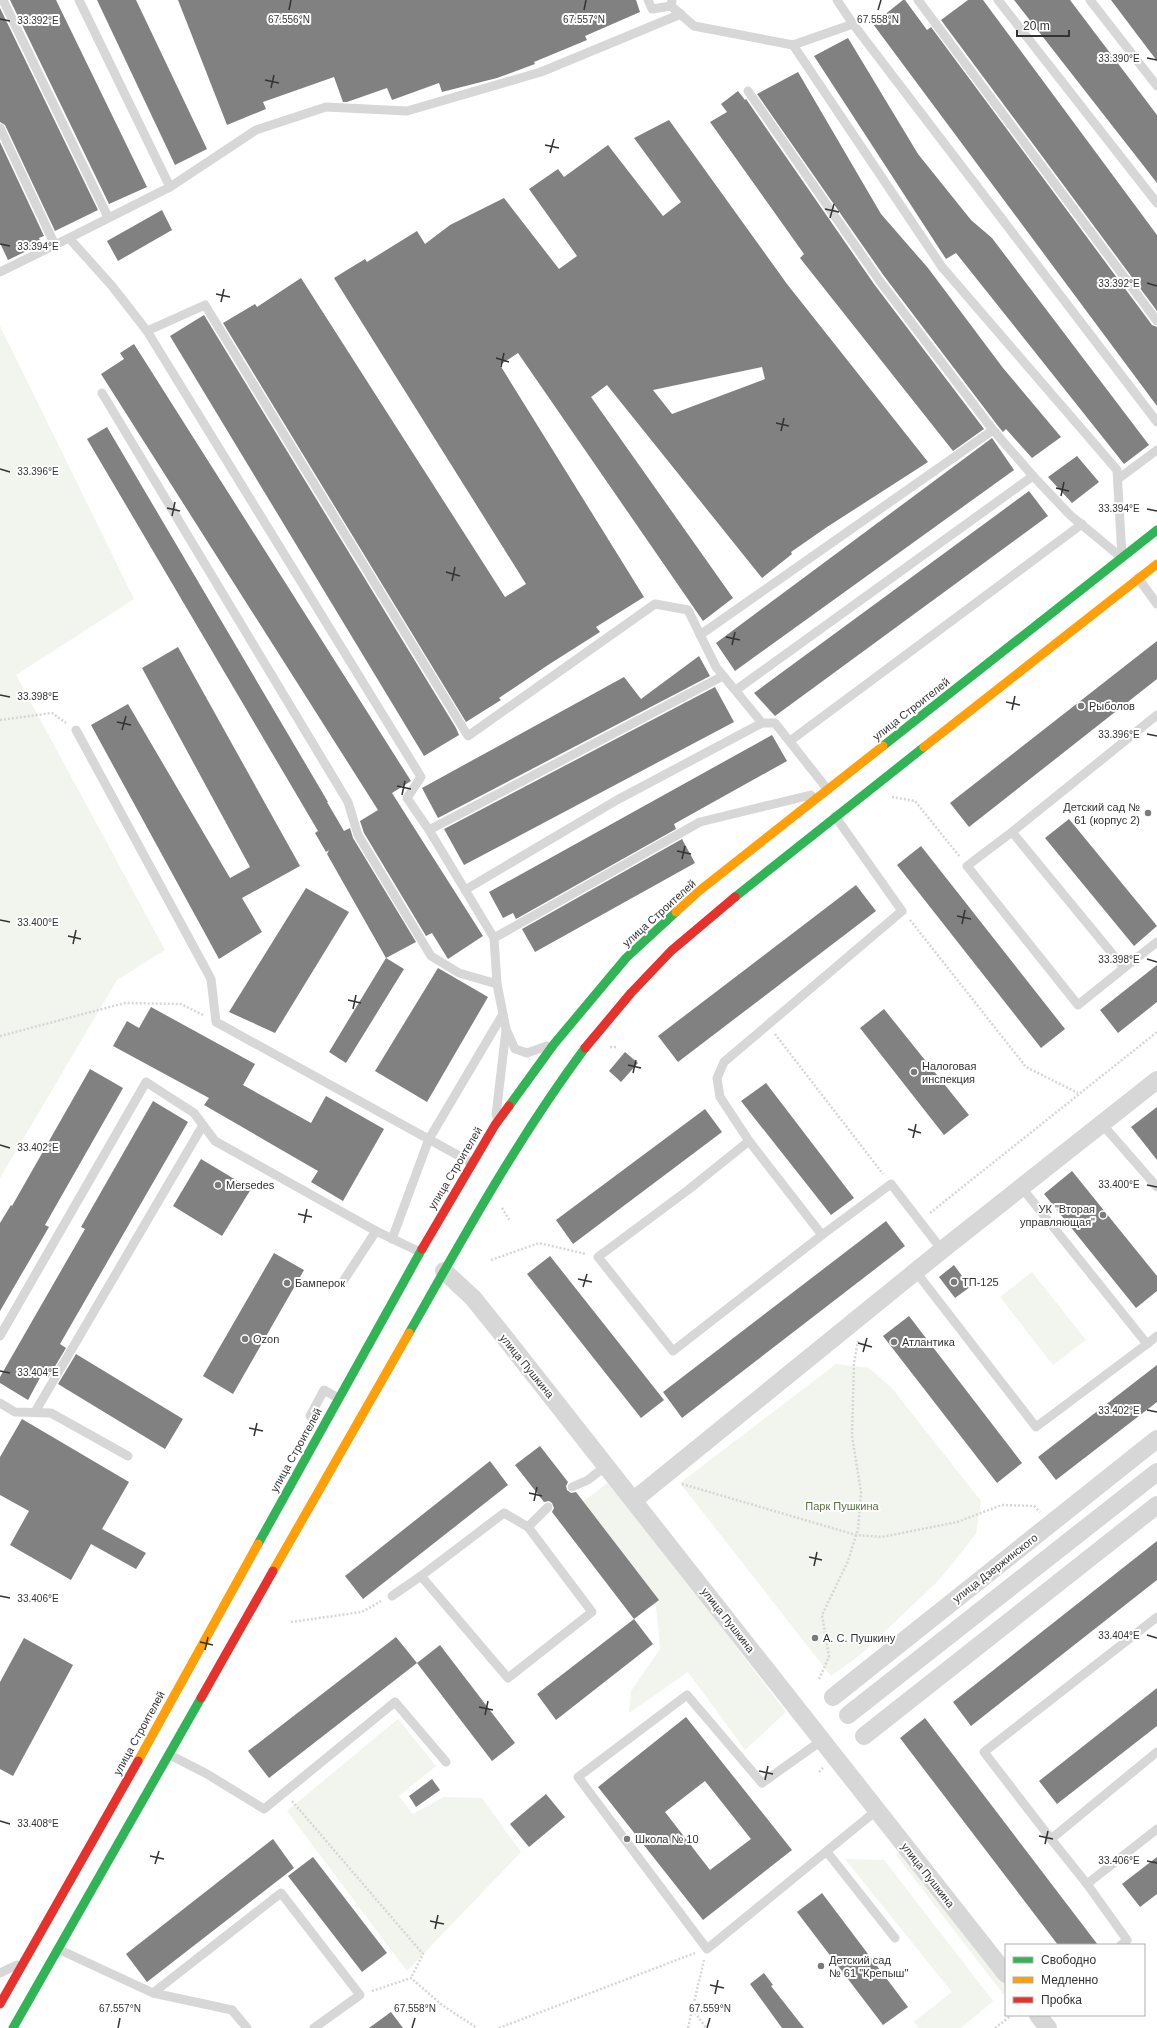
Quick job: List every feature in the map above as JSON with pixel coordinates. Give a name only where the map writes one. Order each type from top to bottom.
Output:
[{"type":"main road","name":"улица Строителей","points":[[13,2028],[48,1943],[338,1398],[423,1255],[472,1163],[495,1125],[554,1044],[617,969],[654,931],[699,891],[1157,530]]},
{"type":"main road","points":[[1122,558],[1134,573]]},
{"type":"main road","name":"улица Строителей","points":[[0,2004],[25,1961],[48,1943],[170,1755],[441,1269],[520,1141],[592,1039],[631,993],[670,951],[1134,573],[1157,564]]},
{"type":"street","points":[[634,1500],[864,1315],[942,1250],[1157,1080]]},
{"type":"street","name":"улица Пушкина","points":[[441,1269],[473,1298],[634,1500],[821,1741],[1005,1973]]},
{"type":"street","name":"улица Дзержинского","points":[[833,1697],[1157,1440]]},
{"type":"street","points":[[848,1715],[1157,1472]]},
{"type":"street","points":[[864,1736],[1157,1505]]},
{"type":"street","points":[[1039,2016],[1048,2028]]},
{"type":"lane","points":[[3,0],[108,218]]},
{"type":"lane","points":[[79,0],[170,186]]},
{"type":"lane","points":[[648,0],[652,9],[672,3],[694,26],[793,46],[853,24]]},
{"type":"lane","points":[[837,0],[853,24],[1157,422]]},
{"type":"lane","points":[[918,0],[1157,321]]},
{"type":"lane","points":[[998,0],[1157,203]]},
{"type":"lane","points":[[1090,0],[1157,86]]},
{"type":"lane","points":[[0,272],[170,186],[256,130],[326,107],[406,111],[541,72],[681,14]]},
{"type":"lane","points":[[793,46],[942,267],[1117,470],[1122,558]]},
{"type":"lane","points":[[748,91],[879,280],[993,430],[1032,476],[1070,515],[1122,558]]},
{"type":"lane","points":[[0,128],[55,245]]},
{"type":"lane","points":[[69,238],[112,286],[147,331],[421,777],[407,798],[429,830],[494,938],[498,984],[503,1014],[506,1029],[515,1049],[527,1053],[554,1044]]},
{"type":"lane","points":[[147,331],[205,305],[468,736],[655,604],[688,610],[716,667],[762,723]]},
{"type":"lane","points":[[102,393],[348,802],[358,835],[431,956],[459,973],[498,984]]},
{"type":"lane","points":[[700,635],[993,430]]},
{"type":"lane","points":[[1118,479],[1157,450]]},
{"type":"lane","points":[[736,690],[1032,476]]},
{"type":"lane","points":[[790,741],[1082,524]]},
{"type":"lane","points":[[1134,573],[1157,604]]},
{"type":"lane","points":[[429,830],[723,676]]},
{"type":"lane","points":[[1157,715],[1012,832],[967,866],[1078,1005],[1157,942]]},
{"type":"lane","points":[[465,890],[617,800],[762,723],[775,723],[828,790],[700,822],[494,938]]},
{"type":"lane","points":[[76,730],[211,979],[216,1022],[472,1163]]},
{"type":"lane","points":[[822,1234],[749,1141],[720,1097],[717,1078],[724,1062],[902,911],[835,816]]},
{"type":"lane","points":[[1012,832],[1124,968]]},
{"type":"lane","points":[[392,1239],[429,1139],[503,1014]]},
{"type":"lane","points":[[495,1125],[506,1029]]},
{"type":"lane","points":[[0,1336],[146,1082],[194,1113],[215,1141],[376,1231],[423,1255]]},
{"type":"lane","points":[[1102,1124],[1157,1187]]},
{"type":"lane","points":[[35,1412],[203,1125]]},
{"type":"lane","points":[[749,1141],[688,1190],[598,1257],[673,1351],[822,1234],[891,1184],[942,1250]]},
{"type":"lane","points":[[1022,1188],[1147,1344]]},
{"type":"lane","points":[[344,1280],[376,1231]]},
{"type":"lane","points":[[916,1272],[1036,1427],[1157,1336]]},
{"type":"lane","points":[[310,1416],[324,1390],[338,1398]]},
{"type":"lane","points":[[0,1402],[15,1412],[51,1413],[128,1456]]},
{"type":"lane","points":[[572,1487],[588,1480],[607,1466]]},
{"type":"lane","points":[[528,1527],[548,1507]]},
{"type":"lane","points":[[392,1596],[504,1513],[528,1527],[592,1612],[508,1678],[421,1576]]},
{"type":"lane","points":[[1122,1944],[1127,1940],[1087,1884],[984,1752],[1157,1617]]},
{"type":"lane","points":[[821,1741],[762,1783],[687,1695],[578,1777],[707,1949],[877,1810]]},
{"type":"lane","points":[[170,1755],[207,1774],[264,1809],[396,1702],[446,1762]]},
{"type":"lane","points":[[1051,1839],[1157,1752]]},
{"type":"lane","points":[[1087,1884],[1157,1829]]},
{"type":"lane","points":[[827,1852],[895,1938]]},
{"type":"lane","points":[[153,1993],[281,1893],[360,1996],[314,2028]]},
{"type":"lane","points":[[48,1943],[153,1993],[232,2010],[247,2028]]},
{"type":"lane","points":[[0,1973],[25,1961]]},
{"type":"path","points":[[0,720],[52,713],[76,730]]},
{"type":"path","points":[[915,801],[967,866]]},
{"type":"path","points":[[902,911],[1026,1067],[1078,1093]]},
{"type":"path","points":[[0,1036],[125,1003],[181,1004],[216,1022]]},
{"type":"path","points":[[768,1024],[891,1184]]},
{"type":"path","points":[[920,1220],[1078,1093],[1157,1032]]},
{"type":"path","points":[[491,1260],[539,1243],[598,1257]]},
{"type":"path","points":[[819,1678],[829,1657],[822,1614],[848,1561],[856,1535],[861,1492],[852,1436],[854,1363],[864,1315]]},
{"type":"path","points":[[680,1483],[856,1535],[882,1537],[957,1522],[1002,1504],[1034,1506],[1051,1524]]},
{"type":"path","points":[[291,1622],[362,1612],[392,1596]]},
{"type":"path","points":[[284,1792],[423,1954],[411,1978],[360,1996]]},
{"type":"path","points":[[688,2028],[707,1949]]},
{"type":"path","points":[[499,2028],[707,1949]]},
{"type":"path","points":[[411,1978],[442,2005],[477,2028]]},
{"type":"path","points":[[693,2009],[706,2028]]},
{"type":"path","points":[[995,2028],[1011,2016]]},
{"type":"green space","points":[[0,326],[134,599],[16,675],[165,950],[117,980],[0,1178]]},
{"type":"green space","points":[[1032,1272],[1086,1340],[1053,1365],[1000,1297]]},
{"type":"green space","name":"Парк Пушкина","points":[[836,1364],[869,1368],[891,1387],[981,1501],[976,1534],[939,1580],[860,1655],[831,1676],[680,1483]]},
{"type":"green space","points":[[610,1481],[786,1712],[745,1750],[688,1672],[629,1713],[631,1691],[660,1649],[656,1606],[580,1504]]},
{"type":"green space","points":[[398,1719],[436,1766],[399,1796],[413,1814],[443,1797],[482,1798],[521,1852],[407,1971],[287,1811]]},
{"type":"green space","points":[[906,1846],[1005,1979],[1004,1995],[896,1855]]},
{"type":"green space","points":[[845,1859],[884,1860],[993,2001],[961,2028],[919,2028],[914,2022],[952,1992]]},
{"type":"building","points":[[10,0],[56,0],[147,187],[109,204]]},
{"type":"building","points":[[97,0],[136,0],[207,149],[175,165]]},
{"type":"building","points":[[178,0],[636,0],[640,12],[585,36],[587,40],[534,62],[535,64],[497,78],[442,92],[439,83],[392,100],[387,88],[347,102],[343,102],[334,77],[263,102],[266,109],[227,125]]},
{"type":"building","points":[[905,0],[927,30],[931,27],[1152,325],[1157,327],[1157,406],[873,24]]},
{"type":"building","points":[[968,0],[983,0],[1157,235],[1157,311],[941,20]]},
{"type":"building","points":[[1014,0],[1070,0],[1157,115],[1157,183]]},
{"type":"building","points":[[1111,0],[1157,0],[1157,61]]},
{"type":"building","points":[[0,8],[98,210],[55,231],[5,125],[0,122]]},
{"type":"building","points":[[848,38],[918,154],[971,220],[992,238],[1149,445],[1124,464],[956,253],[946,259],[814,56]]},
{"type":"building","points":[[798,72],[881,214],[928,268],[1003,368],[1061,437],[1032,458],[1006,429],[1003,432],[998,426],[884,276],[757,94]]},
{"type":"building","points":[[738,91],[745,100],[746,99],[874,284],[984,429],[953,451],[800,258],[804,254],[710,122],[727,112],[721,104]]},
{"type":"building","points":[[669,120],[787,284],[928,462],[791,552],[792,554],[762,578],[607,385],[591,397],[733,598],[703,621],[518,353],[500,365],[644,597],[596,627],[600,632],[548,665],[499,698],[501,700],[466,722],[223,323],[255,304],[257,307],[301,278],[505,597],[526,584],[334,278],[365,259],[367,262],[417,231],[425,244],[450,225],[504,198],[559,269],[577,256],[529,189],[558,169],[564,177],[608,145],[663,216],[681,202],[634,138]],"holes":[[[762,367],[765,379],[672,414],[653,390]]]},
{"type":"building","points":[[0,142],[44,236],[39,238],[41,244],[8,260],[0,243]]},
{"type":"building","points":[[162,210],[172,230],[118,261],[107,241]]},
{"type":"building","points":[[204,315],[456,728],[459,735],[424,756],[170,336]]},
{"type":"building","points":[[134,344],[411,781],[392,793],[483,936],[448,959],[432,933],[426,936],[364,833],[360,821],[378,810],[101,374],[124,359],[120,353]]},
{"type":"building","points":[[107,427],[344,831],[350,828],[353,838],[416,942],[386,958],[327,854],[329,850],[326,852],[315,833],[318,831],[87,439]]},
{"type":"building","points":[[992,438],[1014,470],[735,671],[716,643]]},
{"type":"building","points":[[1077,456],[1099,482],[1072,503],[1048,477]]},
{"type":"building","points":[[1029,491],[1048,516],[775,716],[754,693]]},
{"type":"building","points":[[1157,641],[1157,679],[969,827],[950,803]]},
{"type":"building","points":[[178,647],[300,866],[242,898],[262,932],[219,959],[91,725],[128,704],[230,878],[250,867],[142,668]]},
{"type":"building","points":[[699,656],[710,676],[438,818],[422,788],[624,677],[641,699]]},
{"type":"building","points":[[715,687],[734,722],[464,865],[444,829]]},
{"type":"building","points":[[772,735],[787,761],[674,824],[676,829],[516,919],[513,913],[503,918],[489,892]]},
{"type":"building","points":[[1069,819],[1157,926],[1134,946],[1045,838]]},
{"type":"building","points":[[682,839],[695,863],[535,952],[522,929]]},
{"type":"building","points":[[921,846],[1065,1029],[1041,1048],[897,865]]},
{"type":"building","points":[[856,885],[876,911],[678,1062],[658,1036]]},
{"type":"building","points":[[306,888],[349,912],[275,1033],[229,1012]]},
{"type":"building","points":[[386,958],[404,969],[346,1063],[329,1052]]},
{"type":"building","points":[[1157,965],[1157,1002],[1118,1033],[1100,1010]]},
{"type":"building","points":[[438,968],[488,997],[427,1102],[375,1071]]},
{"type":"building","points":[[151,1007],[255,1064],[243,1085],[311,1123],[326,1096],[384,1129],[343,1201],[311,1182],[318,1171],[204,1105],[209,1098],[113,1046],[127,1021],[139,1028]]},
{"type":"building","name":"Налоговая инспекция","points":[[884,1009],[969,1115],[944,1135],[860,1028]]},
{"type":"building","points":[[625,1052],[638,1063],[621,1082],[609,1071]]},
{"type":"building","points":[[90,1069],[123,1088],[45,1225],[49,1227],[0,1311],[0,1223],[11,1205],[12,1206]]},
{"type":"building","points":[[766,1083],[854,1198],[831,1215],[741,1101]]},
{"type":"building","points":[[153,1101],[188,1122],[60,1344],[66,1348],[48,1378],[42,1374],[28,1400],[0,1383],[0,1377],[85,1229],[81,1227]]},
{"type":"building","points":[[1157,1107],[1157,1160],[1131,1127]]},
{"type":"building","points":[[705,1109],[722,1132],[573,1244],[556,1220]]},
{"type":"building","points":[[201,1159],[251,1189],[222,1236],[173,1206]]},
{"type":"building","points":[[1072,1171],[1157,1276],[1157,1291],[1136,1308],[1044,1194]]},
{"type":"building","points":[[886,1221],[905,1246],[682,1418],[663,1392]]},
{"type":"building","points":[[274,1253],[304,1270],[233,1394],[203,1376]]},
{"type":"building","points":[[550,1256],[664,1400],[641,1418],[527,1274]]},
{"type":"building","name":"ТП-125","points":[[954,1265],[970,1287],[955,1298],[939,1277]]},
{"type":"building","points":[[909,1316],[1022,1463],[997,1483],[883,1336]]},
{"type":"building","points":[[76,1354],[183,1419],[165,1449],[58,1384]]},
{"type":"building","points":[[1157,1365],[1157,1402],[1056,1480],[1038,1457]]},
{"type":"building","points":[[22,1419],[129,1482],[102,1529],[146,1553],[136,1569],[91,1544],[71,1580],[10,1545],[29,1511],[0,1495],[0,1457]]},
{"type":"building","points":[[540,1446],[568,1482],[566,1486],[567,1490],[571,1493],[576,1492],[659,1600],[634,1619],[552,1512],[554,1508],[552,1503],[549,1501],[544,1502],[515,1465]]},
{"type":"building","points":[[490,1461],[508,1485],[363,1599],[345,1576]]},
{"type":"building","points":[[1157,1541],[1157,1580],[971,1726],[953,1702]]},
{"type":"building","points":[[634,1619],[653,1644],[556,1720],[537,1694]]},
{"type":"building","points":[[396,1637],[417,1663],[269,1778],[248,1751]]},
{"type":"building","points":[[24,1638],[73,1665],[13,1776],[0,1769],[0,1682]]},
{"type":"building","points":[[440,1645],[515,1743],[492,1761],[417,1663]]},
{"type":"building","points":[[1157,1688],[1157,1726],[1057,1804],[1039,1781]]},
{"type":"building","points":[[686,1717],[792,1850],[703,1920],[598,1787]],"holes":[[[705,1781],[751,1839],[710,1870],[665,1812]]]},
{"type":"building","points":[[925,1718],[1097,1944],[1057,1944],[900,1738]]},
{"type":"building","points":[[432,1779],[440,1790],[416,1807],[409,1796]]},
{"type":"building","points":[[546,1794],[565,1817],[529,1847],[510,1824]]},
{"type":"building","points":[[273,1839],[294,1868],[147,1982],[126,1954]]},
{"type":"building","points":[[313,1857],[387,1953],[362,1972],[288,1876]]},
{"type":"building","points":[[1157,1857],[1157,1894],[1140,1907],[1122,1884]]},
{"type":"building","points":[[822,1893],[908,2007],[883,2025],[797,1912]]},
{"type":"building","points":[[764,1973],[773,1985],[771,1986],[804,2028],[782,2028],[750,1984]]},
{"type":"building","points":[[391,2012],[403,2028],[369,2028]]},
{"type":"traffic: fast","points":[[883,746],[1157,530]]},
{"type":"traffic: fast","points":[[735,897],[924,747]]},
{"type":"traffic: fast","points":[[509,1106],[554,1044],[626,958],[676,912]]},
{"type":"traffic: fast","points":[[409,1333],[514,1152],[560,1082],[585,1048]]},
{"type":"traffic: fast","points":[[258,1544],[422,1249]]},
{"type":"traffic: fast","points":[[13,2028],[201,1698]]},
{"type":"traffic: slow","points":[[924,747],[1157,564]]},
{"type":"traffic: slow","points":[[676,912],[699,891],[883,746]]},
{"type":"traffic: slow","points":[[273,1571],[409,1333]]},
{"type":"traffic: slow","points":[[138,1761],[258,1544]]},
{"type":"traffic: jam","points":[[585,1048],[631,993],[671,951],[735,897]]},
{"type":"traffic: jam","points":[[422,1249],[495,1125],[509,1106]]},
{"type":"traffic: jam","points":[[201,1698],[273,1571]]},
{"type":"traffic: jam","points":[[0,2004],[138,1761]]},
{"type":"place","name":"Рыболов","points":[[1081,706]]},
{"type":"place","name":"Детский сад № 61 (корпус 2)","points":[[1148,813]]},
{"type":"place","name":"Налоговая инспекция","points":[[914,1072]]},
{"type":"place","name":"Mersedes","points":[[218,1185]]},
{"type":"place","name":"УК \"Вторая управляющая\"","points":[[1103,1215]]},
{"type":"place","name":"ТП-125","points":[[954,1282]]},
{"type":"place","name":"Бамперок","points":[[287,1283]]},
{"type":"place","name":"Ozon","points":[[245,1339]]},
{"type":"place","name":"Атлантика","points":[[894,1342]]},
{"type":"place","name":"А. С. Пушкину","points":[[815,1638]]},
{"type":"place","name":"Школа № 10","points":[[627,1839]]},
{"type":"place","name":"Детский сад № 61 \"Крепыш\"","points":[[821,1966]]}]
